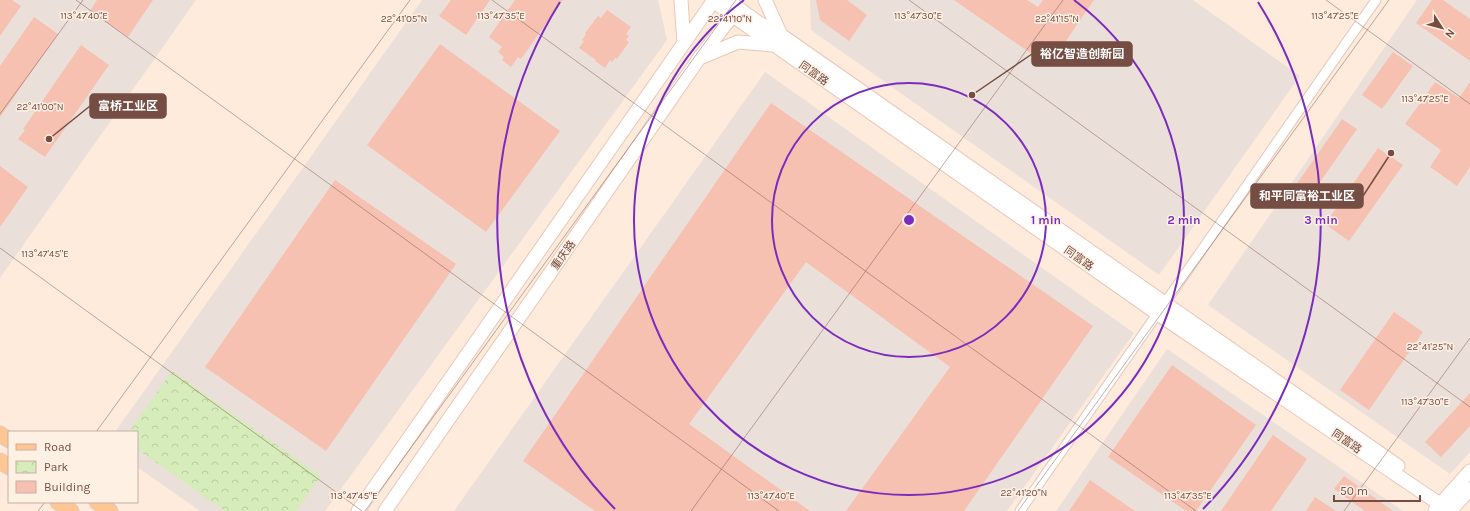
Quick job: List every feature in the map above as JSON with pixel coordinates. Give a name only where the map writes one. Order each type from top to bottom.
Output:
[{"type":"main road","points":[[681,0],[684,43]]},
{"type":"main road","name":"重庆路","points":[[358,511],[713,0]]},
{"type":"main road","name":"同富路","points":[[713,0],[735,6],[759,23],[778,40],[1446,507]]},
{"type":"main road","points":[[700,57],[738,42],[778,40],[765,0]]},
{"type":"main road","name":"重庆路","points":[[385,511],[735,6]]},
{"type":"main road","points":[[0,461],[8,467]]},
{"type":"main road","points":[[1446,507],[1470,471]]},
{"type":"main road","points":[[1446,507],[1470,489]]},
{"type":"main road","points":[[59,503],[71,511]]},
{"type":"main road","points":[[98,503],[110,511]]},
{"type":"street","points":[[1020,511],[1376,0]]},
{"type":"shaded area","points":[[0,0],[196,0],[0,278]]},
{"type":"shaded area","points":[[422,0],[658,0],[667,40],[325,511],[200,511],[138,468],[138,431],[116,431]]},
{"type":"shaded area","points":[[810,0],[1193,0],[1300,76],[1159,275],[811,30]]},
{"type":"shaded area","points":[[1417,0],[1470,0],[1470,452],[1450,474],[1208,305]]},
{"type":"shaded area","points":[[765,72],[1134,333],[1007,511],[454,511]]},
{"type":"shaded area","points":[[1167,349],[1403,511],[1056,511]]},
{"type":"green space","points":[[172,371],[321,476],[296,511],[225,511],[138,450],[138,431],[130,431]]},
{"type":"building","points":[[0,0],[12,0],[21,6],[0,36]]},
{"type":"building","points":[[97,0],[153,0],[128,37],[90,11]]},
{"type":"building","points":[[451,0],[490,0],[466,35],[439,16]]},
{"type":"building","points":[[515,0],[563,0],[521,59],[518,57],[511,67],[502,60],[504,57],[498,52],[502,47],[489,37]]},
{"type":"building","points":[[816,0],[847,0],[867,15],[849,41],[820,20]]},
{"type":"building","points":[[954,0],[1027,0],[1038,7],[1043,0],[1094,0],[1049,66]]},
{"type":"building","points":[[1432,0],[1443,0],[1470,19],[1470,61],[1416,23]]},
{"type":"building","points":[[607,10],[631,27],[626,34],[629,36],[626,40],[629,42],[617,59],[615,58],[612,62],[610,60],[605,68],[579,48],[584,41],[582,40],[586,34],[585,33],[598,16],[601,18]]},
{"type":"building","points":[[34,17],[58,34],[0,117],[0,66]]},
{"type":"building","points":[[440,44],[560,131],[486,232],[367,145]]},
{"type":"building","points":[[81,45],[109,65],[45,157],[18,139],[25,130],[23,129]]},
{"type":"building","points":[[1393,52],[1413,66],[1382,109],[1362,95]]},
{"type":"building","points":[[1435,82],[1459,98],[1470,82],[1470,167],[1457,186],[1430,167],[1441,150],[1405,124]]},
{"type":"building","points":[[771,103],[1093,326],[964,511],[846,511],[950,367],[806,262],[689,424],[810,511],[595,511],[523,461]]},
{"type":"building","points":[[1342,119],[1357,129],[1302,208],[1287,198]]},
{"type":"building","points":[[1378,148],[1403,165],[1349,241],[1325,224]]},
{"type":"building","points":[[0,166],[28,187],[0,227]]},
{"type":"building","points":[[335,180],[456,264],[326,451],[205,367]]},
{"type":"building","points":[[1394,312],[1423,332],[1369,410],[1340,390]]},
{"type":"building","points":[[1172,365],[1256,425],[1196,511],[1186,511],[1108,457]]},
{"type":"building","points":[[1470,393],[1470,426],[1441,457],[1425,442]]},
{"type":"building","points":[[1273,435],[1307,459],[1271,511],[1221,511]]},
{"type":"building","points":[[1344,476],[1393,511],[1365,511],[1334,489]]},
{"type":"building","points":[[1090,480],[1119,500],[1135,511],[1069,511]]},
{"type":"building","points":[[1315,497],[1336,511],[1306,511]]},
{"type":"place","name":"裕亿智造创新园","points":[[972,95]]},
{"type":"place","name":"富桥工业区","points":[[49,139]]},
{"type":"place","name":"和平同富裕工业区","points":[[1391,153]]}]
